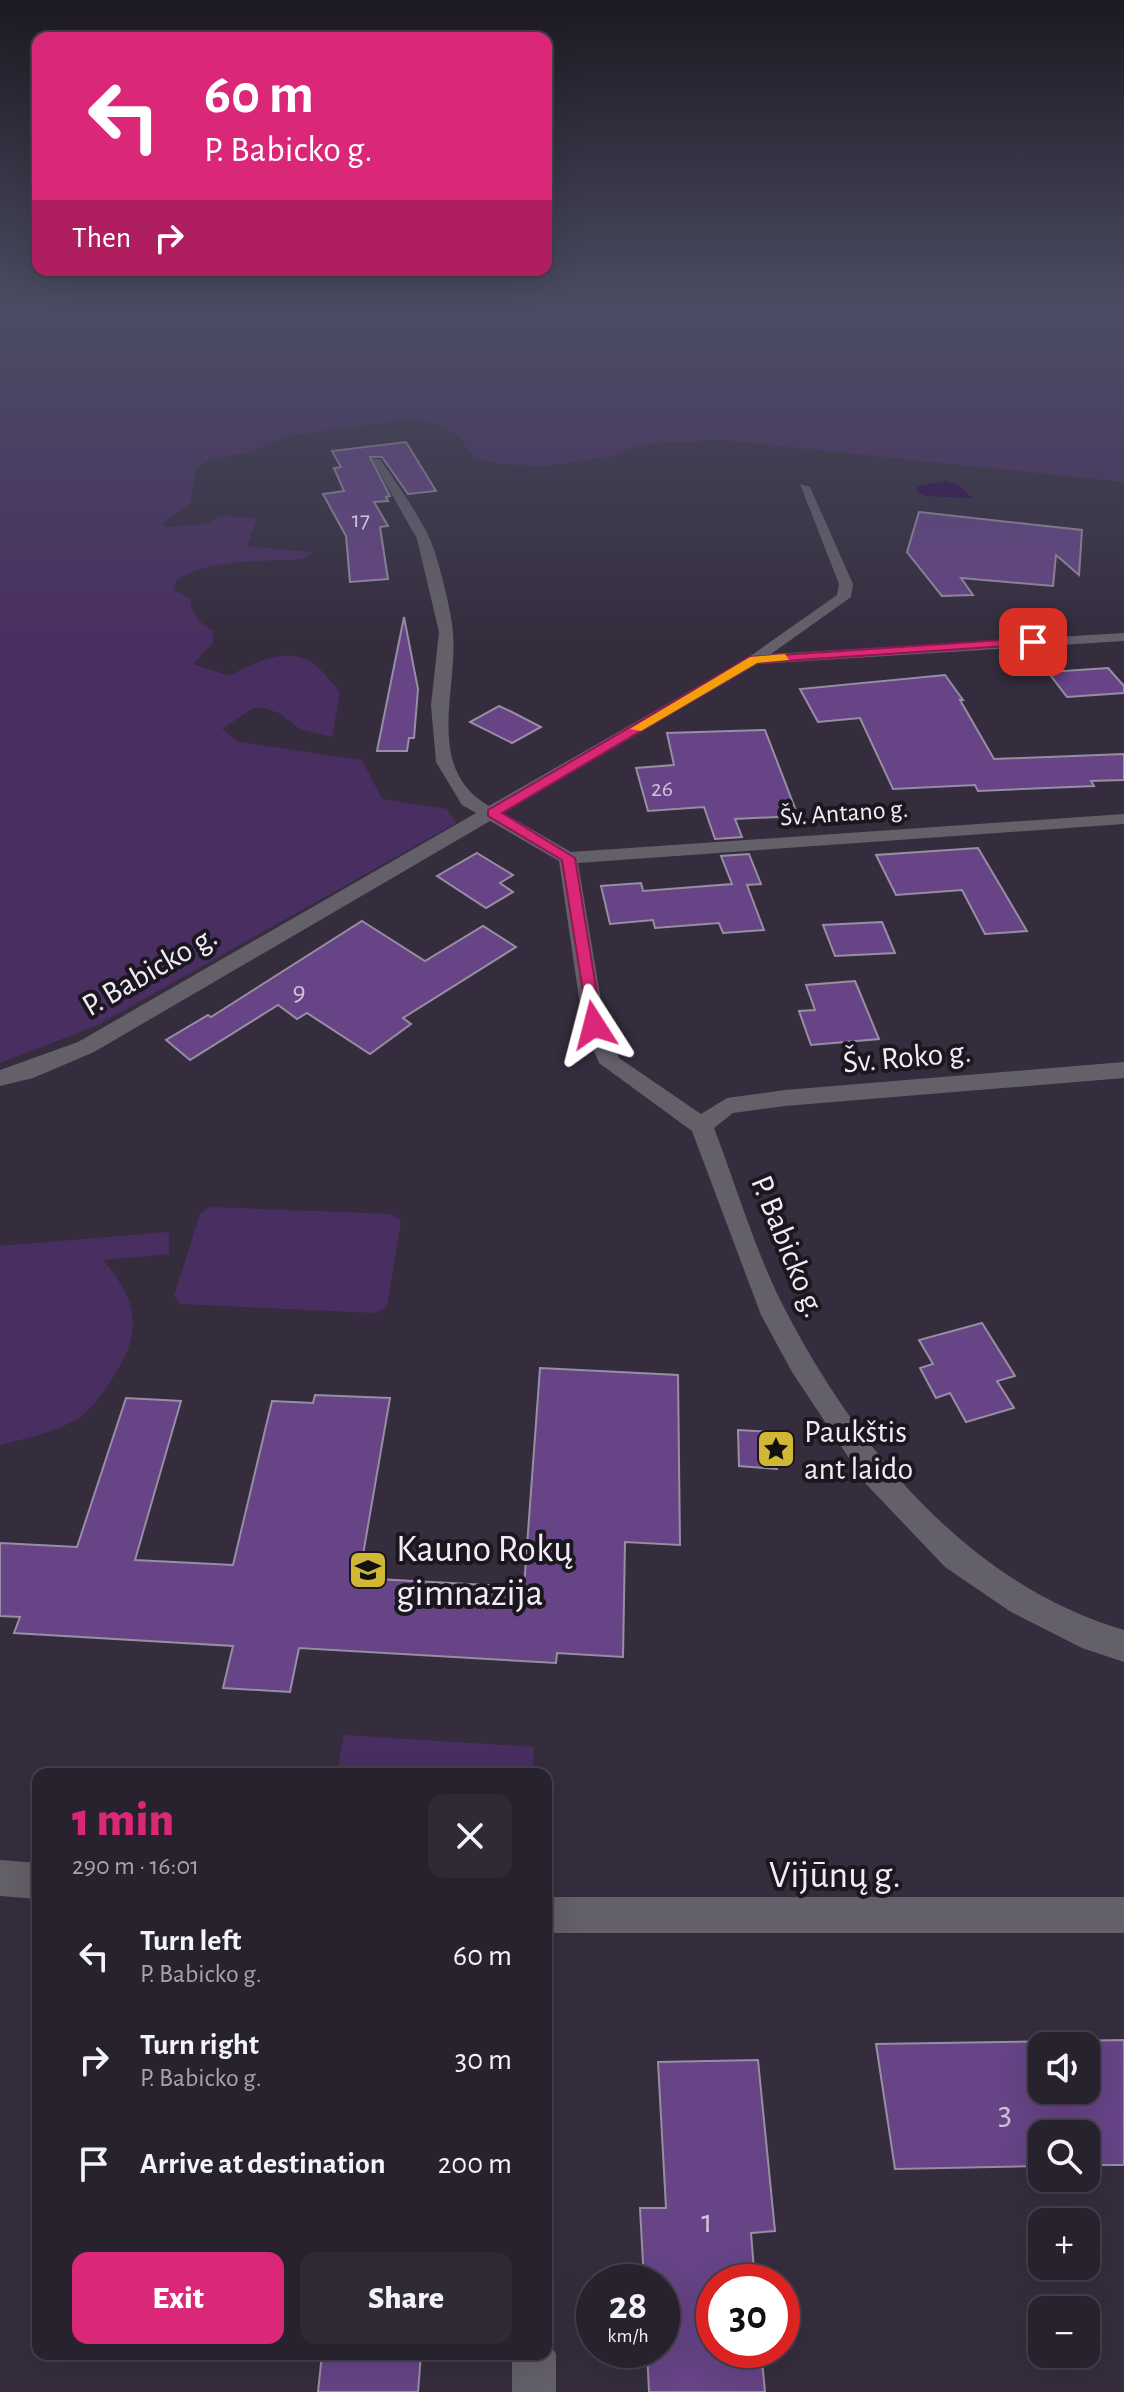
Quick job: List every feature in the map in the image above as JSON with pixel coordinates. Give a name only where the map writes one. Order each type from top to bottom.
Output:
[{"type":"street","points":[[376,462],[424,539],[446,632],[439,705],[444,762],[468,801],[568,858],[594,1025],[610,1063],[702,1126]]},
{"type":"street","points":[[754,660],[844,597],[846,584],[804,487]]},
{"type":"street","name":"P. Babicko g.","points":[[0,1078],[25,1072],[86,1047],[754,660],[1124,637]]},
{"type":"street","name":"Šv. Antano g.","points":[[568,858],[1124,819]]},
{"type":"street","name":"Šv. Roko g.","points":[[702,1126],[727,1106],[785,1098],[1124,1070]]},
{"type":"street","name":"P. Babicko g.","points":[[702,1126],[774,1315],[801,1364],[876,1475],[956,1557],[1022,1601],[1093,1637],[1124,1646]]},
{"type":"street","points":[[0,1878],[32,1881]]},
{"type":"street","name":"Vijūnų g.","points":[[552,1915],[1124,1915]]},
{"type":"street","points":[[534,2360],[534,2392]]},
{"type":"shaded area","points":[[0,418],[1124,418],[1124,482],[722,440],[657,443],[630,448],[612,456],[546,466],[500,464],[474,457],[457,435],[439,425],[413,419],[287,436],[249,453],[213,458],[196,468],[191,503],[163,523],[165,527],[206,524],[220,516],[258,518],[246,546],[313,552],[304,559],[218,565],[186,574],[175,582],[174,590],[190,599],[197,618],[213,631],[213,643],[193,664],[229,676],[270,658],[292,656],[314,664],[340,692],[332,737],[300,729],[279,713],[264,708],[253,708],[222,729],[239,742],[362,760],[382,799],[447,809],[456,823],[96,1026],[0,1063]]},
{"type":"shaded area","points":[[946,481],[960,486],[972,498],[925,496],[917,492],[917,486]]},
{"type":"shaded area","points":[[210,1207],[392,1214],[401,1221],[387,1306],[375,1313],[180,1304],[174,1296],[200,1214]]},
{"type":"shaded area","points":[[169,1232],[169,1254],[103,1260],[124,1291],[133,1319],[128,1348],[99,1397],[82,1416],[68,1424],[0,1445],[0,1246]]},
{"type":"shaded area","points":[[344,1735],[534,1747],[533,1768],[338,1768]]},
{"type":"building","points":[[406,442],[436,491],[408,494],[382,457],[370,457],[390,496],[386,497],[388,501],[374,502],[388,526],[380,527],[388,579],[350,582],[346,536],[323,494],[344,491],[334,468],[341,467],[332,451]]},
{"type":"building","points":[[919,512],[1082,530],[1079,575],[1056,555],[1053,586],[961,578],[973,595],[942,596],[907,552]]},
{"type":"building","points":[[404,617],[418,689],[414,738],[409,738],[407,751],[377,751]]},
{"type":"building","points":[[1108,668],[1124,686],[1124,693],[1067,697],[1048,672]]},
{"type":"building","points":[[945,675],[963,700],[960,700],[994,759],[1124,754],[1124,780],[1091,781],[1094,786],[978,791],[975,785],[893,789],[860,718],[818,722],[800,689]]},
{"type":"building","points":[[499,706],[541,727],[512,743],[470,722]]},
{"type":"building","points":[[765,730],[798,816],[735,819],[742,837],[715,839],[704,807],[648,811],[636,768],[674,765],[667,733]]},
{"type":"building","points":[[978,848],[1027,931],[985,934],[962,890],[896,895],[876,855]]},
{"type":"building","points":[[477,853],[513,875],[500,883],[513,892],[486,908],[437,876]]},
{"type":"building","points":[[749,854],[761,884],[747,885],[764,930],[723,933],[719,923],[655,928],[653,920],[610,924],[601,886],[641,883],[643,891],[732,884],[721,856]]},
{"type":"building","points":[[362,921],[425,961],[483,926],[516,947],[403,1018],[411,1024],[370,1054],[307,1013],[297,1019],[278,1005],[190,1060],[166,1040],[208,1015],[211,1017]]},
{"type":"building","points":[[882,922],[895,953],[835,956],[823,925]]},
{"type":"building","points":[[855,981],[879,1039],[811,1045],[799,1011],[815,1010],[806,985]]},
{"type":"building","points":[[982,1323],[1015,1376],[997,1381],[1014,1408],[966,1422],[950,1393],[936,1398],[920,1368],[933,1364],[919,1340]]},
{"type":"building","points":[[540,1368],[678,1375],[680,1545],[625,1542],[623,1657],[557,1653],[556,1663],[299,1648],[290,1692],[223,1688],[233,1646],[14,1633],[20,1617],[0,1616],[0,1543],[77,1547],[126,1398],[181,1401],[135,1560],[233,1565],[272,1401],[313,1403],[315,1395],[390,1398],[359,1578],[524,1587]]},
{"type":"building","points":[[738,1430],[775,1432],[777,1469],[739,1466]]},
{"type":"building","points":[[1100,2040],[1124,2040],[1124,2165],[1100,2165],[1100,2120],[1028,2120],[1028,2166],[895,2169],[876,2044],[1028,2042],[1028,2104],[1100,2104]]},
{"type":"building","points":[[758,2060],[775,2231],[751,2233],[754,2264],[696,2264],[696,2368],[763,2368],[765,2392],[649,2392],[648,2368],[680,2368],[680,2264],[643,2264],[640,2208],[666,2208],[658,2062]]},
{"type":"building","points":[[321,2360],[421,2360],[418,2392],[318,2392]]},
{"type":"slow traffic","points":[[636,729],[754,660],[785,657]]},
{"type":"place","name":"Paukštis ant laido","points":[[776,1449]]},
{"type":"place","name":"Kauno Rokų gimnazija","points":[[368,1570]]},
{"type":"route","points":[[594,1025],[568,858],[493,813],[754,660],[1033,642]]}]
